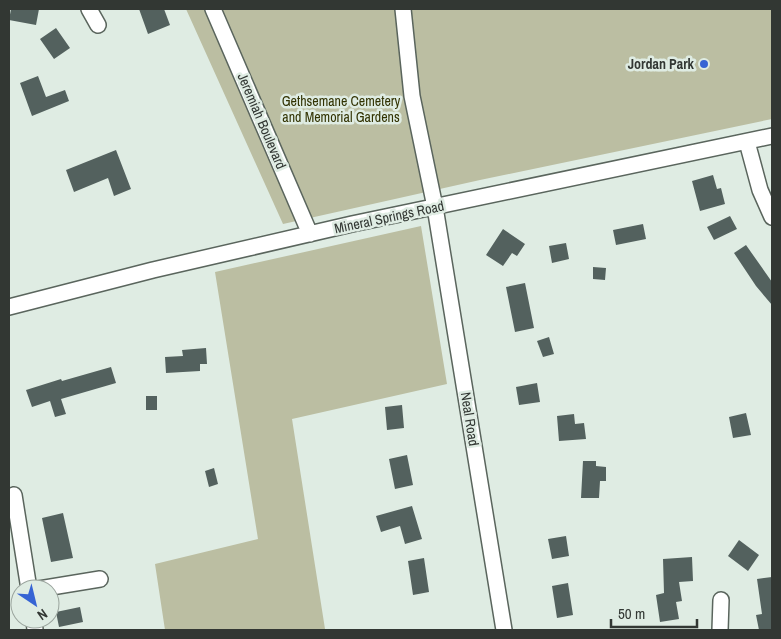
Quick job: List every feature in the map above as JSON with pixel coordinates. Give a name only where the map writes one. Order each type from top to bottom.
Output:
[{"type":"street","points":[[89,9],[98,25]]},
{"type":"street","name":"Jeremiah Boulevard","points":[[213,9],[310,234]]},
{"type":"street","points":[[403,9],[412,96],[435,207]]},
{"type":"street","name":"Mineral Springs Road","points":[[9,307],[157,269],[310,234],[772,136]]},
{"type":"street","points":[[747,142],[760,190],[772,217]]},
{"type":"street","name":"Neal Road","points":[[435,207],[504,630]]},
{"type":"street","points":[[14,495],[27,579]]},
{"type":"street","points":[[60,586],[100,579]]},
{"type":"street","points":[[720,600],[720,630]]},
{"type":"green space","name":"Gethsemane Cemetery and Memorial Gardens","points":[[186,9],[772,9],[772,119],[480,180],[283,224]]},
{"type":"green space","points":[[421,226],[447,384],[292,419],[325,629],[165,630],[155,564],[258,539],[215,272]]},
{"type":"building","points":[[11,9],[39,9],[36,25],[9,20]]},
{"type":"building","points":[[139,9],[164,9],[170,25],[148,34]]},
{"type":"building","points":[[56,28],[70,48],[54,59],[40,39]]},
{"type":"building","points":[[38,76],[46,97],[65,90],[69,101],[32,116],[20,83]]},
{"type":"building","points":[[116,150],[131,189],[114,196],[108,178],[74,192],[66,170]]},
{"type":"building","points":[[713,175],[717,189],[721,188],[725,204],[700,211],[692,181]]},
{"type":"building","points":[[730,216],[737,229],[714,240],[707,227]]},
{"type":"building","points":[[643,224],[646,239],[616,245],[613,230]]},
{"type":"building","points":[[503,229],[525,244],[517,256],[512,253],[503,266],[486,255]]},
{"type":"building","points":[[566,243],[569,259],[552,263],[549,246]]},
{"type":"building","points":[[746,245],[772,282],[772,305],[756,286],[734,253]]},
{"type":"building","points":[[593,267],[606,268],[605,280],[593,279]]},
{"type":"building","points":[[525,283],[534,328],[515,332],[506,287]]},
{"type":"building","points":[[549,337],[554,354],[543,357],[537,341]]},
{"type":"building","points":[[206,348],[207,364],[200,364],[200,371],[166,373],[165,357],[183,356],[182,350]]},
{"type":"building","points":[[111,367],[116,383],[61,399],[66,414],[55,417],[50,401],[32,407],[26,390]]},
{"type":"building","points":[[537,383],[540,402],[519,405],[516,387]]},
{"type":"building","points":[[146,396],[157,396],[157,410],[146,410]]},
{"type":"building","points":[[402,405],[404,428],[387,430],[385,407]]},
{"type":"building","points":[[746,413],[751,435],[733,438],[729,417]]},
{"type":"building","points":[[574,414],[575,424],[584,423],[586,439],[559,441],[557,416]]},
{"type":"building","points":[[407,455],[413,485],[395,489],[389,459]]},
{"type":"building","points":[[583,461],[596,461],[596,466],[606,467],[606,481],[600,481],[599,498],[581,498]]},
{"type":"building","points":[[214,468],[218,484],[209,487],[205,471]]},
{"type":"building","points":[[412,506],[422,539],[405,544],[400,526],[381,532],[376,516]]},
{"type":"building","points":[[63,513],[73,558],[51,562],[42,518]]},
{"type":"building","points":[[566,536],[569,556],[552,559],[548,539]]},
{"type":"building","points":[[739,540],[759,555],[748,571],[728,556]]},
{"type":"building","points":[[692,557],[693,581],[679,582],[682,601],[676,602],[679,619],[660,622],[656,595],[664,593],[663,559]]},
{"type":"building","points":[[424,558],[429,592],[413,595],[408,561]]},
{"type":"building","points":[[772,577],[772,630],[759,630],[756,615],[762,614],[757,579]]},
{"type":"building","points":[[568,583],[573,615],[557,618],[552,586]]},
{"type":"building","points":[[80,607],[83,622],[60,627],[60,611]]},
{"type":"place","name":"Jordan Park","points":[[704,64]]}]
